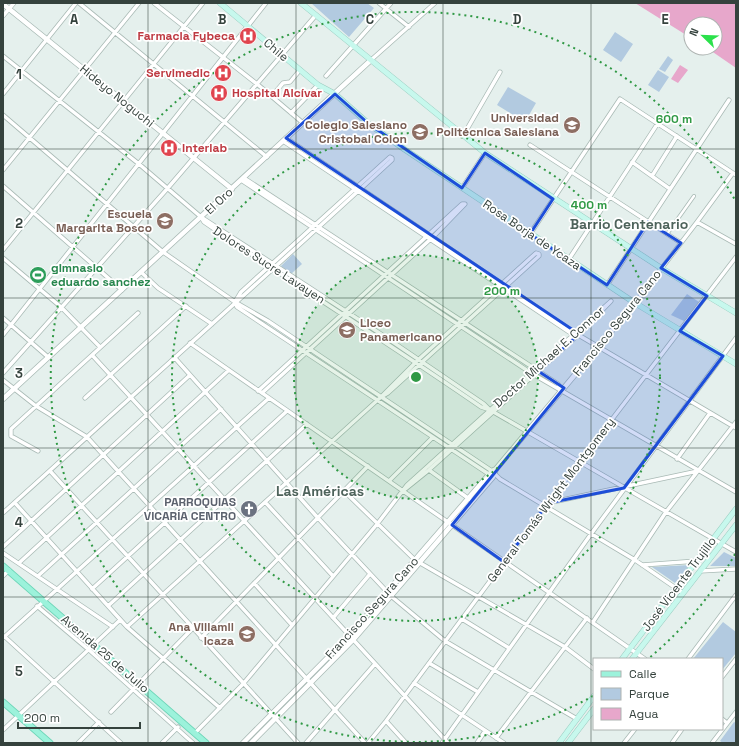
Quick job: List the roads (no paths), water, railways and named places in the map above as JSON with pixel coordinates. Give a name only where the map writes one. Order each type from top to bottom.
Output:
[{"type":"main road","name":"Chile","points":[[220,3],[318,85],[335,94]]},
{"type":"main road","points":[[301,3],[485,153],[631,249],[736,313]]},
{"type":"main road","name":"Rosa Borja de Ycaza","points":[[335,94],[369,124],[530,234],[634,303],[736,364]]},
{"type":"main road","name":"José Vicente Trujillo","points":[[623,658],[736,509]]},
{"type":"main road","name":"José Vicente Trujillo","points":[[633,658],[736,525]]},
{"type":"main road","name":"Avenida 25 de Julio","points":[[3,566],[9,570],[40,603],[94,645],[206,743]]},
{"type":"main road","points":[[559,743],[593,697]]},
{"type":"main road","points":[[3,702],[50,743]]},
{"type":"main road","points":[[568,743],[593,710]]},
{"type":"street","points":[[3,16],[14,3]]},
{"type":"street","points":[[3,94],[78,3],[225,121],[266,157]]},
{"type":"street","points":[[3,170],[139,3]]},
{"type":"street","points":[[154,3],[272,96],[303,123]]},
{"type":"street","points":[[3,250],[203,3]]},
{"type":"street","points":[[3,335],[12,326],[266,3]]},
{"type":"street","points":[[379,3],[409,27]]},
{"type":"street","points":[[326,76],[391,3]]},
{"type":"street","name":"El Oro","points":[[3,398],[435,3]]},
{"type":"street","name":"Hideyo Noguchi","points":[[3,4],[232,189]]},
{"type":"street","points":[[3,373],[167,189],[316,15]]},
{"type":"street","name":"Dolores Sucre Lavayen","points":[[3,56],[139,164],[201,217],[204,222],[346,313],[455,386],[481,407],[491,411],[736,552]]},
{"type":"street","points":[[272,96],[283,83],[290,82],[300,70]]},
{"type":"street","points":[[463,136],[500,72]]},
{"type":"street","points":[[291,113],[318,85]]},
{"type":"street","points":[[530,234],[620,99],[735,174]]},
{"type":"street","points":[[607,285],[729,100]]},
{"type":"street","points":[[3,116],[163,252],[235,302],[237,307],[267,323],[379,398],[411,417],[435,436],[500,479],[635,560],[683,593]]},
{"type":"street","points":[[569,259],[591,223],[658,123]]},
{"type":"street","points":[[652,176],[677,136]]},
{"type":"street","points":[[285,140],[431,236],[540,310],[569,332],[576,334],[734,427]]},
{"type":"street","points":[[530,145],[681,243]]},
{"type":"street","points":[[462,188],[485,153]]},
{"type":"street","points":[[3,513],[212,324],[273,266],[392,160],[392,158],[390,157],[359,189]]},
{"type":"street","points":[[632,162],[670,189]]},
{"type":"street","name":"Francisco Segura Cano","points":[[250,743],[273,717],[391,596],[420,563],[470,499],[634,303],[735,174]]},
{"type":"street","points":[[242,179],[562,390],[677,459],[736,492]]},
{"type":"street","points":[[3,186],[122,290]]},
{"type":"street","points":[[666,234],[694,196]]},
{"type":"street","points":[[260,392],[307,350],[346,313],[431,236],[465,204],[462,204],[431,236]]},
{"type":"street","points":[[697,222],[736,244]]},
{"type":"street","points":[[127,627],[379,398],[388,393],[419,362],[462,324],[536,253],[538,253],[539,256],[503,285]]},
{"type":"street","points":[[3,258],[61,307],[100,347]]},
{"type":"street","name":"General Tomás Wright Montgomery","points":[[367,743],[386,721],[548,503],[736,258]]},
{"type":"street","points":[[141,272],[154,285],[212,324]]},
{"type":"street","name":"Doctor Michael E. Connor","points":[[195,733],[243,684],[378,524],[407,485],[508,396],[611,301],[576,334]]},
{"type":"street","points":[[86,398],[186,306]]},
{"type":"street","points":[[38,451],[11,436],[11,429],[138,314]]},
{"type":"street","points":[[3,318],[48,357]]},
{"type":"street","points":[[92,355],[445,742],[494,669],[590,534],[736,338]]},
{"type":"street","points":[[190,343],[644,658]]},
{"type":"street","points":[[174,357],[268,460],[318,518],[391,596],[445,641],[577,719]]},
{"type":"street","points":[[19,563],[206,393],[229,370]]},
{"type":"street","points":[[3,547],[190,376]]},
{"type":"street","points":[[3,380],[12,389],[36,406],[87,437],[335,710],[367,743]]},
{"type":"street","points":[[121,743],[4,637],[269,398]]},
{"type":"street","points":[[379,398],[408,421],[435,436]]},
{"type":"street","points":[[38,576],[221,409]]},
{"type":"street","points":[[92,589],[287,411]]},
{"type":"street","points":[[677,459],[710,413]]},
{"type":"street","points":[[408,421],[411,417]]},
{"type":"street","points":[[593,622],[666,512],[734,427],[736,422]]},
{"type":"street","points":[[108,606],[307,424]]},
{"type":"street","points":[[389,481],[435,436]]},
{"type":"street","name":"Doctor Michael E. Connor","points":[[403,491],[429,470],[451,447]]},
{"type":"street","points":[[200,638],[368,466]]},
{"type":"street","points":[[429,470],[470,499]]},
{"type":"street","points":[[540,504],[624,488],[698,471]]},
{"type":"street","points":[[50,472],[200,638],[298,743]]},
{"type":"street","points":[[344,491],[415,560],[477,598],[565,647],[593,668]]},
{"type":"street","points":[[265,502],[333,576]]},
{"type":"street","points":[[15,503],[120,620],[220,708]]},
{"type":"street","name":"Francisco Segura Cano","points":[[351,638],[387,592],[415,560],[450,524]]},
{"type":"street","points":[[3,553],[113,627]]},
{"type":"street","points":[[642,565],[697,561]]},
{"type":"street","points":[[700,571],[736,569]]},
{"type":"street","points":[[3,576],[9,570]]},
{"type":"street","points":[[333,618],[370,574]]},
{"type":"street","points":[[254,583],[292,626]]},
{"type":"street","points":[[689,658],[736,595]]},
{"type":"street","name":"Avenida 25 de Julio","points":[[40,603],[89,650],[178,727],[193,743]]},
{"type":"street","points":[[496,738],[587,618]]},
{"type":"street","points":[[462,619],[510,648]]},
{"type":"street","points":[[3,730],[120,620]]},
{"type":"street","points":[[111,712],[192,629]]},
{"type":"street","points":[[723,676],[736,659]]},
{"type":"street","points":[[429,663],[478,692]]},
{"type":"street","points":[[306,743],[375,664]]},
{"type":"street","points":[[414,683],[504,743]]},
{"type":"street","points":[[723,728],[736,712]]},
{"type":"street","name":"Francisco Segura Cano","points":[[243,743],[273,717]]},
{"type":"street","points":[[723,720],[727,723]]},
{"type":"street","points":[[386,721],[406,743]]},
{"type":"street","points":[[78,743],[99,722]]},
{"type":"street","points":[[162,743],[178,727]]},
{"type":"street","points":[[624,743],[633,730]]},
{"type":"street","points":[[672,743],[681,730]]},
{"type":"street","points":[[719,743],[713,742],[722,730]]},
{"type":"street","points":[[477,743],[485,731]]},
{"type":"street","points":[[186,743],[190,739]]},
{"type":"water","points":[[635,3],[736,3],[736,68],[719,56],[723,56],[723,16],[683,16],[683,33]]},
{"type":"water","points":[[680,65],[688,70],[678,83],[671,79]]},
{"type":"place","name":"Farmacia Fybeca","points":[[248,36]]},
{"type":"place","name":"Servimedic","points":[[223,73]]},
{"type":"place","name":"Hospital Alcívar","points":[[219,93]]},
{"type":"place","name":"Universidad Politécnica Salesiana","points":[[572,125]]},
{"type":"place","name":"Colegio Salesiano Cristobal Colon","points":[[420,132]]},
{"type":"place","name":"Interlab","points":[[169,148]]},
{"type":"place","name":"Escuela Margarita Bosco","points":[[165,221]]},
{"type":"place","name":"gimnasio eduardo sanchez","points":[[38,275]]},
{"type":"place","name":"Liceo Panamericano","points":[[347,330]]},
{"type":"place","name":"PARROQUIAS VICARÍA CENTRO","points":[[249,509]]},
{"type":"place","name":"Ana Villamil Icaza","points":[[247,634]]},
{"type":"district","name":"Barrio Centenario","points":[[629,224]]},
{"type":"district","name":"Las Américas","points":[[320,491]]}]
